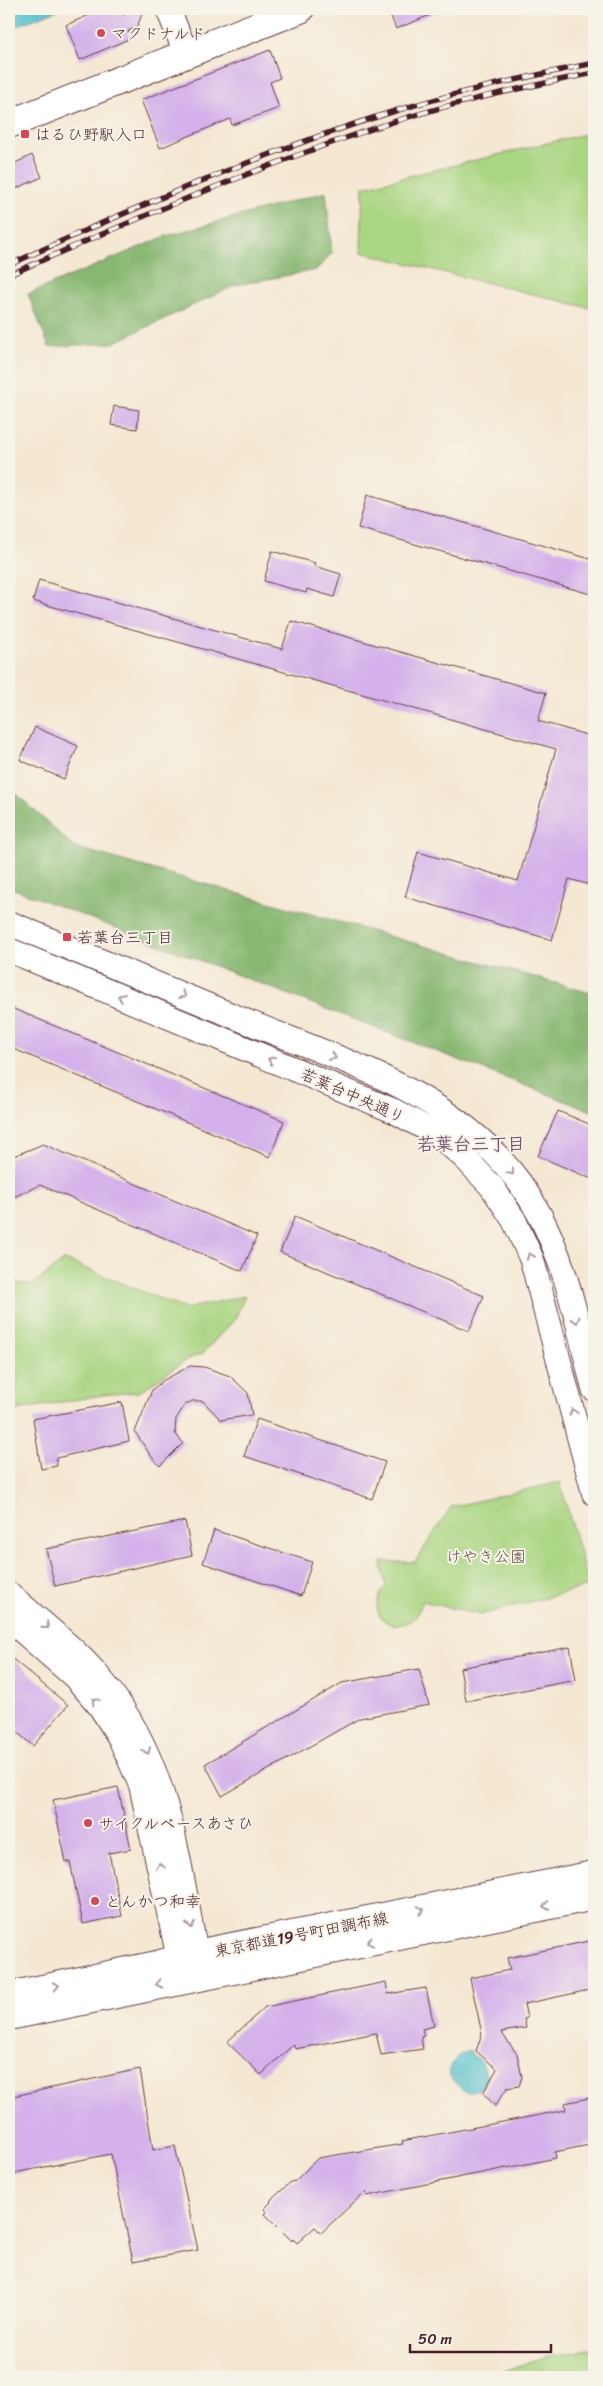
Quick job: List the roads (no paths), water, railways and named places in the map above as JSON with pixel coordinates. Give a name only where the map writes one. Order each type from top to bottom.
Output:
[{"type":"main road","points":[[9,124],[300,9]]},
{"type":"main road","name":"東京都道19号町田調布線","points":[[9,2016],[190,1963],[594,1875]]},
{"type":"main road","name":"東京都道19号町田調布線","points":[[9,1996],[156,1965],[190,1963],[594,1896]]},
{"type":"street","points":[[168,9],[186,53]]},
{"type":"street","name":"若葉台中央通り","points":[[9,923],[405,1087],[467,1126],[513,1175],[533,1202],[546,1228],[567,1285],[594,1389]]},
{"type":"street","name":"若葉台中央通り","points":[[9,950],[394,1111],[438,1135],[466,1159],[492,1187],[508,1212],[532,1260],[594,1493]]},
{"type":"street","points":[[9,1594],[59,1638],[102,1680],[142,1740],[156,1773],[167,1811],[190,1963]]},
{"type":"street","points":[[9,1619],[76,1678],[100,1706],[120,1738],[142,1786],[190,1963]]},
{"type":"water","points":[[9,9],[60,9],[9,29]]},
{"type":"water","points":[[470,2050],[473,2056],[479,2059],[488,2078],[478,2090],[473,2092],[463,2090],[453,2081],[449,2074],[456,2059]]},
{"type":"railway","points":[[9,265],[104,222],[248,162],[346,127],[444,97],[594,63]]},
{"type":"railway","points":[[9,275],[202,192],[349,137],[447,106],[594,73]]},
{"type":"place","name":"マクドナルド","points":[[101,33]]},
{"type":"place","name":"はるひ野駅入口","points":[[25,134]]},
{"type":"place","name":"若葉台三丁目","points":[[67,937]]},
{"type":"place","name":"サイクルベースあさひ","points":[[88,1823]]},
{"type":"place","name":"とんかつ和幸","points":[[95,1901]]},
{"type":"district","name":"若葉台三丁目","points":[[471,1144]]},
{"type":"park label","name":"けやき公園","points":[[486,1556]]}]
